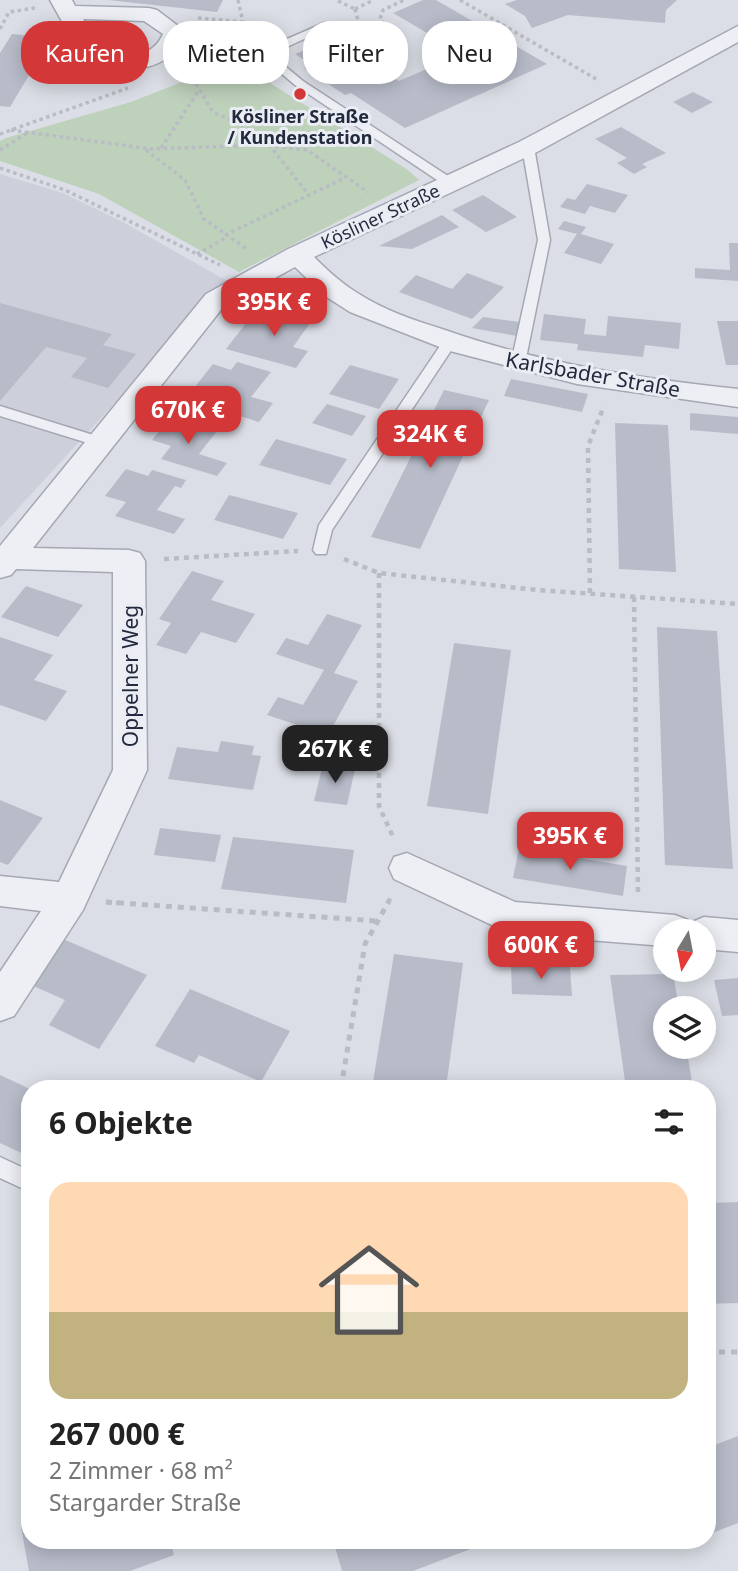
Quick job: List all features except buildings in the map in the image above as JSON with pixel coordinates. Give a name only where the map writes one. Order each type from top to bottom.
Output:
[{"type":"street","name":"Kösliner Straße","points":[[4,563],[215,300],[297,255],[528,147],[738,33]]},
{"type":"street","name":"Karlsbader Straße","points":[[297,255],[339,294],[391,321],[449,342],[518,363],[614,382],[738,398]]},
{"type":"street","points":[[4,563],[129,561]]},
{"type":"street","name":"Oppelner Weg","points":[[0,1004],[71,899],[130,770],[129,561]]},
{"type":"street","points":[[407,868],[511,918],[653,929]]},
{"type":"street","points":[[0,891],[71,899]]},
{"type":"street","points":[[716,934],[738,936]]},
{"type":"lane","points":[[303,36],[268,51],[273,64],[450,183]]},
{"type":"lane","points":[[518,363],[544,240],[528,147]]},
{"type":"lane","points":[[321,550],[324,529],[449,342]]},
{"type":"lane","points":[[0,411],[101,442]]},
{"type":"lane","points":[[0,1167],[21,1178]]},
{"type":"path","points":[[238,0],[243,21]]},
{"type":"path","points":[[355,9],[374,0]]},
{"type":"path","points":[[382,21],[380,15],[390,6],[404,0]]},
{"type":"path","points":[[460,0],[624,95]]},
{"type":"path","points":[[338,1],[355,9],[359,21]]},
{"type":"path","points":[[0,29],[9,12],[64,5]]},
{"type":"path","points":[[196,84],[213,112],[244,126],[270,146],[309,195]]},
{"type":"path","points":[[161,148],[199,90]]},
{"type":"path","points":[[11,130],[144,148],[270,146],[307,150],[396,209]]},
{"type":"path","points":[[0,150],[28,133]]},
{"type":"path","points":[[144,148],[185,180],[204,219],[225,235],[346,178]]},
{"type":"path","points":[[0,167],[65,190],[250,279]]},
{"type":"path","points":[[197,254],[228,237]]},
{"type":"path","points":[[590,594],[588,446],[614,382]]},
{"type":"path","points":[[129,561],[321,550],[379,573],[590,594],[738,604]]},
{"type":"path","points":[[342,1080],[365,944],[407,868],[379,806],[379,573]]},
{"type":"path","points":[[634,597],[638,928]]},
{"type":"path","points":[[71,899],[377,921]]},
{"type":"path","points":[[716,1352],[738,1352]]},
{"type":"shaded area","points":[[0,174],[63,193],[123,222],[227,281],[0,528]]},
{"type":"green space","points":[[177,84],[272,84],[408,170],[419,180],[239,272],[99,194],[0,161],[0,141],[6,138],[131,102]]},
{"type":"place","name":"Kösliner Straße / Kundenstation","points":[[300,94]]}]
